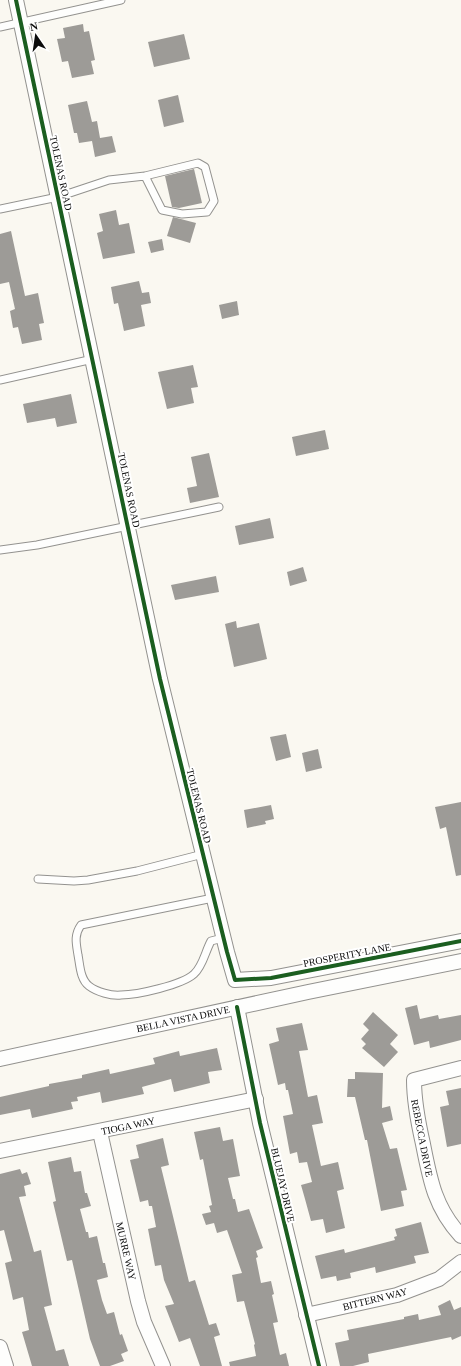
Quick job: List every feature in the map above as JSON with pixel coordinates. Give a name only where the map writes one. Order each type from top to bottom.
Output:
[{"type":"street","name":"TOLENAS ROAD","points":[[16,0],[160,679],[213,898],[235,980]]},
{"type":"street","name":"PROSPERITY LANE","points":[[235,980],[271,978],[461,941]]},
{"type":"street","name":"BELLA VISTA DRIVE","points":[[0,1059],[237,1007],[461,961]]},
{"type":"street","name":"BLUEJAY DRIVE","points":[[237,1007],[256,1099],[319,1366]]},
{"type":"street","name":"REBECCA DRIVE","points":[[461,1068],[414,1080],[414,1102],[432,1187],[449,1223],[461,1236]]},
{"type":"street","name":"TIOGA WAY","points":[[0,1151],[100,1132],[256,1099]]},
{"type":"street","name":"MURRE WAY","points":[[100,1132],[138,1302],[144,1322],[163,1366]]},
{"type":"street","name":"BITTERN WAY","points":[[306,1315],[397,1295],[439,1278],[461,1262]]},
{"type":"street","points":[[0,1347],[6,1366]]},
{"type":"lane","points":[[0,27],[121,0]]},
{"type":"lane","points":[[0,209],[58,196],[109,180],[145,176],[198,163],[204,167],[214,201],[207,212],[182,214],[162,210],[145,176]]},
{"type":"lane","points":[[0,380],[93,359]]},
{"type":"lane","points":[[0,550],[37,546],[219,507]]},
{"type":"lane","points":[[38,879],[74,881],[88,880],[137,871],[203,854]]},
{"type":"lane","points":[[213,898],[81,925],[75,939],[81,972],[88,985],[96,990],[121,995],[178,983],[196,973],[211,941],[223,938]]},
{"type":"building","points":[[83,24],[84,32],[89,31],[95,60],[91,61],[94,74],[72,78],[68,61],[62,62],[57,39],[65,38],[63,28]]},
{"type":"building","points":[[184,34],[190,59],[154,67],[148,42]]},
{"type":"building","points":[[178,95],[184,122],[164,127],[158,100]]},
{"type":"building","points":[[87,101],[92,122],[97,121],[100,138],[112,136],[116,152],[95,157],[92,141],[79,143],[77,133],[74,133],[68,105]]},
{"type":"building","points":[[194,169],[202,203],[179,208],[172,207],[165,176]]},
{"type":"building","points":[[116,210],[119,225],[129,223],[135,253],[103,259],[97,233],[103,231],[99,214]]},
{"type":"building","points":[[173,217],[196,223],[190,243],[167,236]]},
{"type":"building","points":[[11,231],[25,296],[38,293],[44,323],[39,324],[42,340],[22,344],[18,327],[13,328],[10,311],[15,309],[9,282],[0,284],[0,234]]},
{"type":"building","points":[[162,239],[164,250],[151,253],[148,242]]},
{"type":"building","points":[[139,281],[142,293],[149,292],[151,303],[141,305],[145,326],[124,331],[118,303],[114,304],[111,287]]},
{"type":"building","points":[[237,301],[239,315],[222,319],[219,305]]},
{"type":"building","points":[[193,365],[198,387],[191,388],[194,403],[167,409],[158,372]]},
{"type":"building","points":[[71,394],[77,423],[57,427],[55,418],[27,423],[23,404]]},
{"type":"building","points":[[325,430],[329,449],[296,456],[292,437]]},
{"type":"building","points":[[209,453],[219,497],[190,503],[187,488],[197,486],[191,457]]},
{"type":"building","points":[[270,518],[274,538],[239,545],[235,526]]},
{"type":"building","points":[[303,567],[307,581],[290,586],[287,572]]},
{"type":"building","points":[[216,576],[219,592],[175,600],[171,585]]},
{"type":"building","points":[[236,621],[237,628],[259,623],[267,659],[234,667],[225,624]]},
{"type":"building","points":[[286,734],[291,757],[276,761],[270,737]]},
{"type":"building","points":[[318,749],[322,768],[306,772],[302,753]]},
{"type":"building","points":[[461,802],[461,875],[456,876],[446,827],[440,829],[435,807]]},
{"type":"building","points":[[271,805],[274,819],[265,821],[266,824],[247,828],[244,810]]},
{"type":"building","points":[[417,1005],[420,1019],[438,1015],[439,1019],[461,1015],[461,1040],[430,1048],[429,1041],[414,1045],[405,1008]]},
{"type":"building","points":[[373,1012],[398,1035],[390,1044],[398,1052],[384,1067],[362,1048],[366,1044],[361,1039],[369,1030],[363,1024]]},
{"type":"building","points":[[302,1023],[308,1050],[299,1051],[308,1097],[317,1095],[323,1123],[312,1125],[321,1166],[338,1162],[344,1189],[337,1191],[345,1228],[326,1233],[323,1219],[311,1221],[301,1185],[312,1182],[307,1162],[299,1163],[297,1152],[290,1154],[283,1116],[293,1114],[285,1083],[278,1085],[269,1044],[279,1041],[276,1028]]},
{"type":"building","points":[[217,1048],[222,1070],[208,1072],[210,1083],[174,1092],[171,1079],[142,1087],[144,1094],[102,1103],[100,1092],[77,1097],[78,1101],[71,1102],[73,1109],[32,1118],[30,1109],[0,1115],[0,1097],[49,1086],[49,1084],[82,1078],[82,1075],[109,1069],[110,1074],[155,1064],[153,1058],[179,1051],[180,1056]]},
{"type":"building","points":[[355,1072],[383,1073],[382,1108],[390,1106],[393,1120],[382,1123],[390,1149],[397,1148],[407,1190],[401,1191],[404,1206],[381,1211],[367,1140],[365,1140],[355,1097],[347,1097],[348,1079],[355,1079]]},
{"type":"building","points":[[461,1088],[461,1144],[447,1147],[440,1107],[449,1105],[446,1091]]},
{"type":"building","points":[[220,1127],[223,1141],[233,1139],[240,1176],[228,1178],[233,1199],[235,1199],[238,1212],[249,1209],[263,1248],[256,1251],[261,1283],[271,1281],[274,1294],[272,1295],[278,1322],[273,1323],[280,1355],[286,1353],[289,1366],[230,1366],[229,1362],[256,1356],[255,1344],[244,1301],[237,1302],[232,1275],[242,1273],[227,1230],[217,1233],[214,1223],[206,1225],[202,1214],[211,1212],[209,1206],[212,1205],[203,1159],[200,1160],[194,1132]]},
{"type":"building","points":[[163,1138],[169,1165],[161,1167],[189,1282],[195,1280],[209,1325],[216,1323],[220,1335],[214,1337],[222,1366],[200,1366],[190,1338],[179,1342],[165,1306],[174,1304],[164,1280],[161,1265],[155,1266],[148,1229],[156,1227],[152,1206],[149,1206],[148,1200],[140,1202],[130,1160],[139,1158],[136,1145]]},
{"type":"building","points":[[71,1157],[74,1172],[81,1171],[85,1193],[87,1193],[91,1206],[80,1209],[86,1232],[88,1232],[89,1238],[97,1236],[103,1263],[105,1263],[108,1277],[97,1280],[102,1300],[107,1314],[114,1312],[120,1335],[122,1334],[128,1351],[121,1354],[124,1361],[110,1366],[100,1366],[90,1339],[72,1260],[67,1261],[53,1202],[56,1201],[48,1162]]},
{"type":"building","points":[[20,1169],[22,1174],[27,1172],[31,1184],[24,1186],[26,1196],[19,1197],[34,1252],[41,1250],[52,1305],[44,1307],[56,1351],[64,1349],[69,1366],[32,1366],[22,1332],[29,1330],[23,1297],[13,1300],[5,1263],[12,1261],[4,1230],[0,1231],[0,1174]]},
{"type":"building","points":[[421,1222],[429,1253],[414,1256],[416,1263],[376,1273],[375,1267],[350,1273],[351,1278],[337,1281],[336,1276],[321,1279],[315,1256],[344,1249],[345,1253],[395,1240],[394,1237],[397,1236],[395,1229]]},
{"type":"building","points":[[450,1300],[454,1310],[461,1307],[461,1336],[452,1340],[451,1337],[368,1354],[369,1362],[353,1366],[340,1366],[335,1343],[349,1340],[347,1330],[404,1319],[404,1317],[418,1314],[419,1320],[441,1315],[438,1306]]},
{"type":"cycle path","points":[[16,0],[160,679],[235,980],[271,978],[461,941]]},
{"type":"cycle path","points":[[237,1007],[260,1123],[319,1366]]}]
